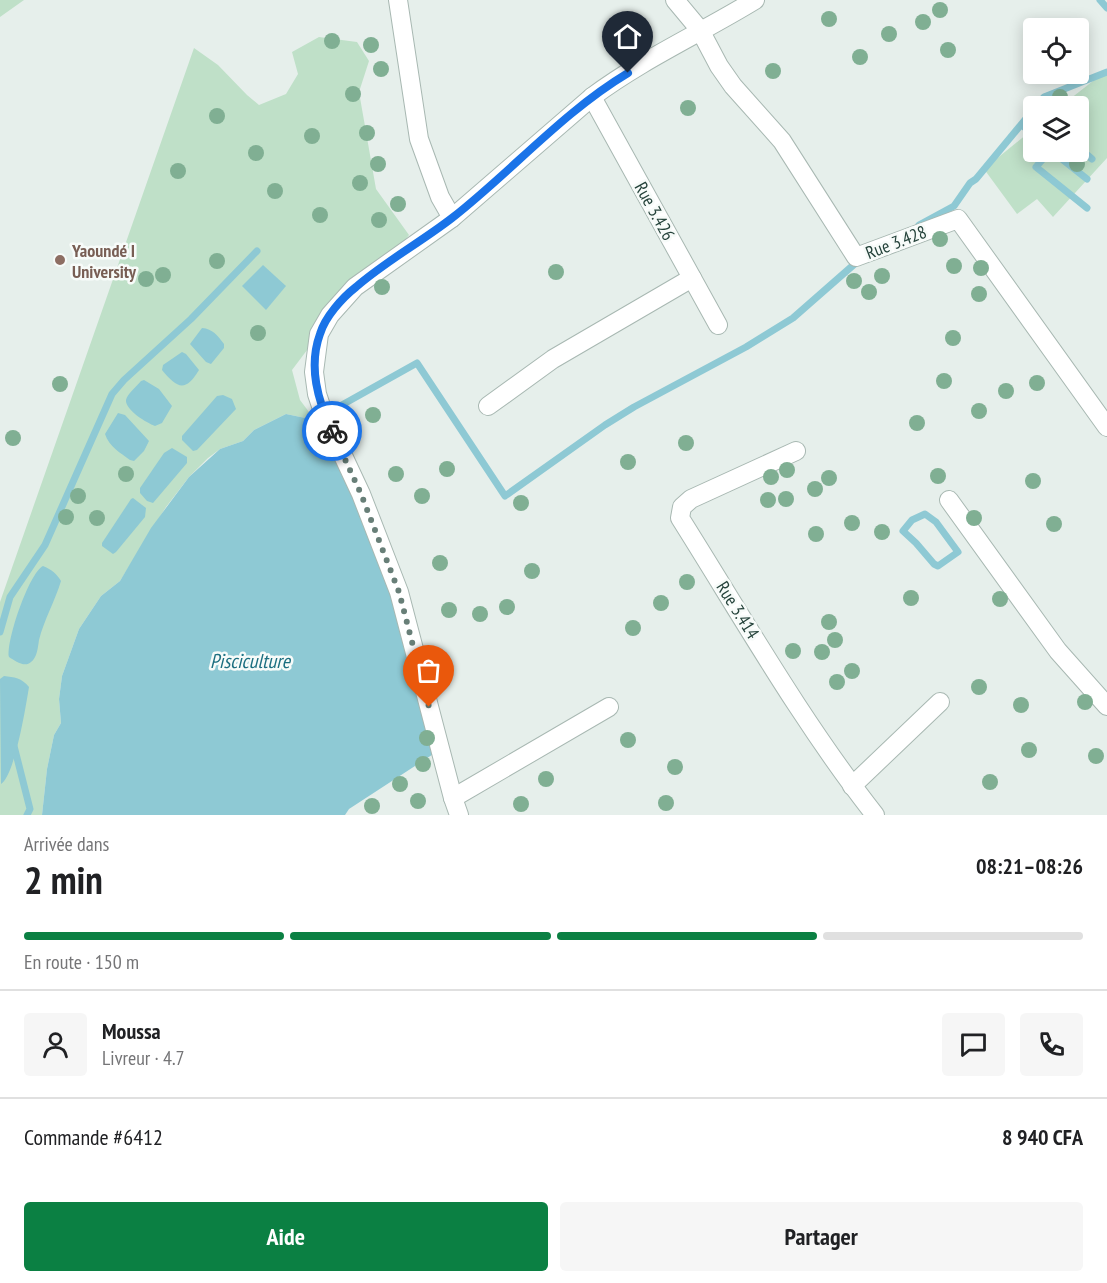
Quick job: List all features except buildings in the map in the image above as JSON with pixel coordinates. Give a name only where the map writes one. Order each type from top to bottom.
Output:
[{"type":"street","points":[[398,0],[419,139],[440,197],[452,218]]},
{"type":"street","name":"Rue 3.428","points":[[675,0],[699,30],[733,86],[782,141],[856,257],[958,219],[1107,427]]},
{"type":"street","points":[[609,707],[456,807],[399,592],[361,494],[324,415],[317,394],[314,372],[316,352],[320,334],[330,315],[355,287],[452,218],[611,83],[699,30],[755,0]]},
{"type":"street","name":"Rue 3.426","points":[[592,97],[718,325]]},
{"type":"street","points":[[488,406],[553,359],[692,278]]},
{"type":"street","name":"Rue 3.414","points":[[796,451],[691,499],[682,507],[680,518],[803,714],[852,786],[875,815]]},
{"type":"street","points":[[949,500],[1058,651],[1107,706]]},
{"type":"street","points":[[852,786],[940,702]]},
{"type":"green space","points":[[0,0],[24,0],[0,17]]},
{"type":"green space","points":[[319,37],[357,42],[369,61],[359,92],[376,189],[409,235],[386,265],[338,309],[292,370],[300,400],[315,420],[286,414],[254,430],[243,441],[220,449],[208,458],[189,477],[166,507],[120,581],[101,596],[79,629],[62,676],[59,699],[61,723],[54,735],[47,769],[42,815],[0,815],[0,602],[194,48],[218,65],[259,105],[286,94],[298,74],[292,52]]},
{"type":"green space","points":[[1107,70],[1107,158],[1053,217],[1037,199],[1017,214],[984,169],[1023,137],[1023,162],[1089,162],[1089,96],[1074,96]]},
{"type":"water","points":[[263,265],[286,286],[266,310],[242,286]]},
{"type":"water","points":[[202,328],[212,331],[224,344],[224,348],[211,364],[206,362],[190,344]]},
{"type":"water","points":[[182,352],[199,370],[185,385],[172,381],[162,370],[163,365]]},
{"type":"water","points":[[144,380],[159,389],[172,406],[162,423],[155,426],[137,416],[129,408],[126,400],[128,395]]},
{"type":"water","points":[[223,395],[232,399],[236,409],[197,450],[193,451],[182,440],[182,436],[217,396]]},
{"type":"water","points":[[118,413],[125,415],[149,441],[144,451],[134,461],[109,443],[105,434]]},
{"type":"water","name":"Pisciculture","points":[[286,414],[315,420],[349,480],[377,548],[438,751],[349,809],[345,815],[42,815],[47,769],[54,735],[61,723],[59,699],[62,676],[79,629],[101,596],[120,581],[151,528],[189,477],[220,449],[243,441],[254,430]]},
{"type":"water","points":[[172,448],[187,457],[187,463],[153,503],[147,501],[140,493],[140,488],[164,453]]},
{"type":"water","points":[[133,498],[146,508],[145,517],[113,554],[102,546],[102,543]]},
{"type":"water","points":[[43,566],[54,572],[61,581],[41,633],[36,655],[29,664],[23,664],[9,657],[11,637],[25,594],[37,571]]},
{"type":"water","points":[[4,676],[21,680],[29,687],[23,723],[11,768],[1,784],[0,679]]},
{"type":"waterway","points":[[1100,0],[1107,8]]},
{"type":"waterway","points":[[1047,96],[1107,72]]},
{"type":"waterway","points":[[919,225],[954,206],[970,183],[976,179],[1023,122]]},
{"type":"waterway","points":[[1040,162],[1036,167],[1087,208]]},
{"type":"waterway","points":[[1066,162],[1087,179]]},
{"type":"waterway","points":[[0,632],[10,597],[45,545],[112,394],[124,380],[191,319],[257,251]]},
{"type":"waterway","points":[[315,420],[417,363],[505,496],[634,407],[746,347],[793,318],[858,261]]},
{"type":"waterway","points":[[925,514],[936,522],[958,552],[938,566],[903,531],[912,520],[925,514]]},
{"type":"waterway","points":[[13,742],[30,809],[27,815]]},
{"type":"way so far","points":[[332,431],[361,494],[399,592],[429,707]]},
{"type":"place","name":"Yaoundé I University","points":[[60,260]]},
{"type":"route","points":[[332,431],[317,394],[314,372],[320,334],[330,315],[355,287],[452,218],[584,104],[628,73]]}]
